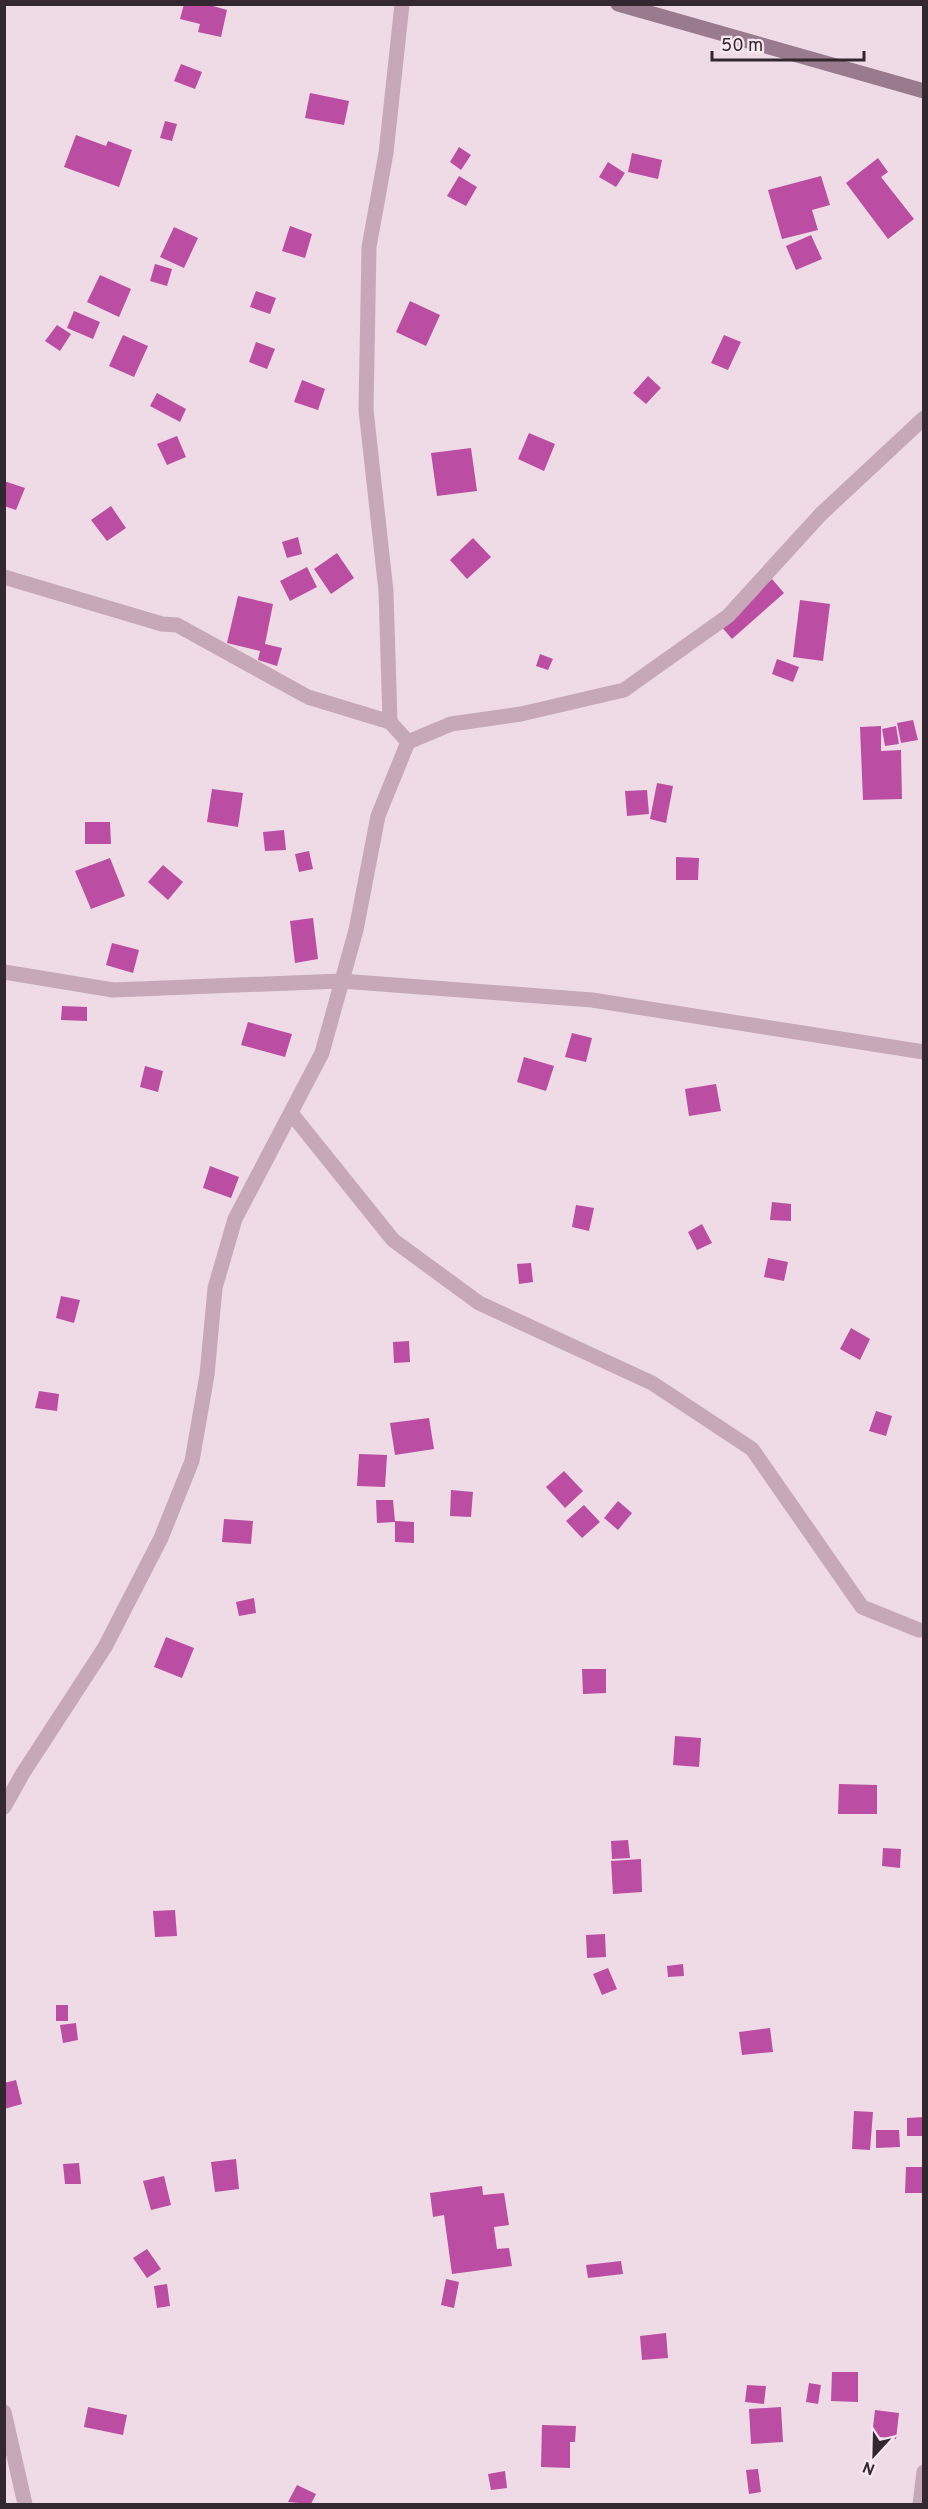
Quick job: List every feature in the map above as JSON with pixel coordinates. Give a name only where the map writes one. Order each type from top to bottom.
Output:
[{"type":"main road","points":[[618,4],[924,91]]},
{"type":"street","points":[[390,722],[386,591],[366,399],[369,247],[386,153],[402,4]]},
{"type":"street","points":[[4,1807],[23,1773],[105,1647],[161,1538],[192,1461],[207,1375],[215,1288],[235,1219],[322,1053],[356,930],[378,816],[408,742],[451,724],[521,714],[624,690],[728,616],[821,513],[924,418]]},
{"type":"street","points":[[4,578],[162,624],[177,625],[308,697],[390,722],[408,742]]},
{"type":"street","points":[[4,972],[113,990],[341,981],[592,1000],[924,1052]]},
{"type":"street","points":[[291,1113],[393,1240],[479,1303],[652,1383],[752,1449],[862,1607],[919,1630]]},
{"type":"street","points":[[4,2412],[25,2505]]},
{"type":"street","points":[[920,2505],[924,2472]]},
{"type":"building","points":[[184,4],[206,4],[227,10],[221,37],[198,32],[200,24],[180,19]]},
{"type":"building","points":[[181,64],[202,72],[195,89],[174,81]]},
{"type":"building","points":[[310,93],[349,101],[344,125],[305,118]]},
{"type":"building","points":[[165,121],[177,124],[172,141],[160,138]]},
{"type":"building","points":[[76,135],[106,146],[108,141],[132,150],[119,187],[64,167]]},
{"type":"building","points":[[459,147],[471,155],[461,170],[450,162]]},
{"type":"building","points":[[632,153],[662,160],[658,179],[628,172]]},
{"type":"building","points":[[878,158],[888,172],[881,177],[914,219],[888,239],[846,183]]},
{"type":"building","points":[[608,162],[625,173],[616,187],[599,177]]},
{"type":"building","points":[[459,176],[477,187],[466,206],[447,196]]},
{"type":"building","points":[[821,176],[830,205],[812,210],[818,230],[782,239],[768,190]]},
{"type":"building","points":[[290,226],[312,234],[305,258],[282,251]]},
{"type":"building","points":[[174,227],[198,238],[184,268],[160,257]]},
{"type":"building","points":[[811,235],[822,259],[796,270],[786,246]]},
{"type":"building","points":[[155,264],[172,269],[167,286],[150,281]]},
{"type":"building","points":[[100,275],[131,289],[119,317],[87,302]]},
{"type":"building","points":[[256,291],[276,298],[270,314],[250,307]]},
{"type":"building","points":[[410,301],[440,315],[426,346],[396,332]]},
{"type":"building","points":[[74,311],[100,322],[93,339],[67,328]]},
{"type":"building","points":[[57,325],[71,334],[60,351],[45,341]]},
{"type":"building","points":[[123,335],[148,346],[134,377],[109,366]]},
{"type":"building","points":[[724,335],[741,342],[728,370],[711,363]]},
{"type":"building","points":[[256,342],[275,349],[267,369],[249,362]]},
{"type":"building","points":[[648,376],[661,388],[646,404],[633,393]]},
{"type":"building","points":[[302,380],[325,389],[318,410],[294,402]]},
{"type":"building","points":[[157,393],[186,409],[180,422],[150,406]]},
{"type":"building","points":[[529,433],[555,444],[544,471],[518,459]]},
{"type":"building","points":[[177,436],[186,457],[167,465],[157,444]]},
{"type":"building","points":[[471,448],[477,491],[437,496],[431,453]]},
{"type":"building","points":[[4,481],[25,488],[16,510],[4,506]]},
{"type":"building","points":[[111,506],[126,528],[107,541],[91,520]]},
{"type":"building","points":[[298,537],[302,554],[287,558],[282,542]]},
{"type":"building","points":[[473,538],[491,557],[467,579],[450,560]]},
{"type":"building","points":[[337,553],[354,578],[331,594],[314,569]]},
{"type":"building","points":[[307,567],[317,587],[290,601],[280,581]]},
{"type":"building","points":[[772,579],[784,593],[732,639],[720,625]]},
{"type":"building","points":[[238,596],[273,604],[265,644],[282,648],[277,666],[258,660],[260,651],[227,643]]},
{"type":"building","points":[[800,600],[830,604],[823,661],[793,657]]},
{"type":"building","points":[[540,654],[553,659],[548,670],[536,666]]},
{"type":"building","points":[[777,659],[799,667],[793,682],[772,674]]},
{"type":"building","points":[[913,720],[918,740],[901,743],[897,723]]},
{"type":"building","points":[[881,726],[881,751],[901,750],[902,799],[863,800],[860,727]]},
{"type":"building","points":[[896,726],[899,744],[885,746],[882,729]]},
{"type":"building","points":[[657,783],[673,786],[666,823],[650,819]]},
{"type":"building","points":[[212,789],[243,793],[238,827],[207,822]]},
{"type":"building","points":[[647,790],[649,814],[627,816],[625,791]]},
{"type":"building","points":[[85,822],[110,822],[111,844],[85,844]]},
{"type":"building","points":[[284,830],[286,850],[265,851],[263,832]]},
{"type":"building","points":[[309,851],[313,869],[299,872],[295,854]]},
{"type":"building","points":[[676,857],[699,858],[698,880],[676,880]]},
{"type":"building","points":[[110,858],[125,896],[91,909],[75,871]]},
{"type":"building","points":[[163,865],[183,882],[168,900],[148,882]]},
{"type":"building","points":[[313,918],[318,959],[295,963],[290,921]]},
{"type":"building","points":[[112,943],[139,950],[133,973],[106,965]]},
{"type":"building","points":[[62,1006],[87,1007],[87,1021],[61,1020]]},
{"type":"building","points":[[248,1022],[292,1034],[285,1057],[241,1045]]},
{"type":"building","points":[[572,1033],[592,1038],[586,1062],[565,1057]]},
{"type":"building","points":[[524,1057],[554,1066],[546,1091],[517,1082]]},
{"type":"building","points":[[145,1066],[163,1071],[158,1092],[140,1087]]},
{"type":"building","points":[[716,1084],[721,1111],[689,1116],[685,1089]]},
{"type":"building","points":[[210,1166],[239,1177],[231,1198],[203,1188]]},
{"type":"building","points":[[772,1202],[791,1204],[791,1221],[770,1220]]},
{"type":"building","points":[[576,1205],[594,1208],[589,1231],[572,1227]]},
{"type":"building","points":[[702,1224],[712,1243],[697,1250],[688,1232]]},
{"type":"building","points":[[768,1258],[788,1262],[784,1281],[764,1277]]},
{"type":"building","points":[[531,1263],[533,1282],[519,1284],[517,1264]]},
{"type":"building","points":[[61,1296],[80,1300],[74,1323],[56,1318]]},
{"type":"building","points":[[851,1328],[870,1339],[860,1360],[840,1349]]},
{"type":"building","points":[[409,1341],[410,1362],[394,1363],[393,1342]]},
{"type":"building","points":[[39,1391],[59,1394],[57,1411],[35,1408]]},
{"type":"building","points":[[876,1411],[892,1416],[886,1436],[869,1431]]},
{"type":"building","points":[[429,1418],[434,1449],[395,1455],[390,1423]]},
{"type":"building","points":[[359,1454],[387,1455],[385,1487],[357,1486]]},
{"type":"building","points":[[564,1471],[583,1491],[565,1508],[546,1487]]},
{"type":"building","points":[[451,1490],[473,1492],[471,1517],[450,1516]]},
{"type":"building","points":[[376,1500],[393,1500],[395,1522],[377,1523]]},
{"type":"building","points":[[618,1501],[632,1513],[618,1530],[604,1518]]},
{"type":"building","points":[[584,1505],[600,1522],[582,1538],[566,1521]]},
{"type":"building","points":[[224,1519],[253,1521],[251,1544],[222,1542]]},
{"type":"building","points":[[395,1521],[414,1522],[414,1543],[395,1542]]},
{"type":"building","points":[[254,1598],[256,1613],[239,1616],[236,1602]]},
{"type":"building","points":[[166,1637],[194,1648],[182,1678],[154,1667]]},
{"type":"building","points":[[582,1669],[606,1669],[606,1693],[583,1694]]},
{"type":"building","points":[[675,1736],[701,1738],[699,1767],[673,1765]]},
{"type":"building","points":[[839,1784],[877,1785],[877,1814],[838,1814]]},
{"type":"building","points":[[628,1840],[630,1858],[612,1859],[611,1841]]},
{"type":"building","points":[[883,1848],[901,1849],[900,1868],[882,1866]]},
{"type":"building","points":[[641,1859],[642,1892],[613,1894],[611,1861]]},
{"type":"building","points":[[175,1910],[177,1936],[155,1937],[153,1911]]},
{"type":"building","points":[[605,1934],[606,1957],[587,1958],[586,1935]]},
{"type":"building","points":[[683,1964],[684,1976],[668,1977],[667,1966]]},
{"type":"building","points":[[608,1968],[617,1989],[602,1995],[593,1974]]},
{"type":"building","points":[[56,2005],[68,2005],[68,2021],[56,2021]]},
{"type":"building","points":[[76,2023],[78,2040],[63,2043],[60,2025]]},
{"type":"building","points":[[770,2028],[773,2052],[742,2055],[739,2032]]},
{"type":"building","points":[[16,2080],[22,2104],[4,2109],[4,2083]]},
{"type":"building","points":[[854,2111],[873,2112],[870,2150],[852,2149]]},
{"type":"building","points":[[924,2117],[924,2136],[907,2136],[907,2118]]},
{"type":"building","points":[[876,2130],[899,2130],[900,2147],[876,2148]]},
{"type":"building","points":[[236,2159],[239,2189],[215,2192],[211,2162]]},
{"type":"building","points":[[79,2163],[81,2184],[65,2184],[63,2164]]},
{"type":"building","points":[[906,2167],[924,2167],[924,2193],[905,2193]]},
{"type":"building","points":[[164,2176],[171,2205],[151,2210],[143,2181]]},
{"type":"building","points":[[482,2186],[483,2195],[504,2193],[509,2225],[494,2227],[497,2249],[509,2248],[512,2266],[452,2274],[444,2215],[433,2217],[430,2193]]},
{"type":"building","points":[[147,2249],[161,2269],[147,2278],[133,2258]]},
{"type":"building","points":[[621,2261],[623,2274],[588,2278],[586,2265]]},
{"type":"building","points":[[446,2279],[459,2282],[454,2308],[441,2305]]},
{"type":"building","points":[[167,2284],[170,2306],[157,2308],[154,2286]]},
{"type":"building","points":[[666,2333],[668,2358],[642,2360],[640,2336]]},
{"type":"building","points":[[832,2372],[858,2372],[858,2402],[831,2401]]},
{"type":"building","points":[[809,2383],[821,2385],[818,2404],[806,2402]]},
{"type":"building","points":[[747,2385],[766,2386],[764,2404],[745,2402]]},
{"type":"building","points":[[88,2407],[127,2415],[123,2435],[84,2427]]},
{"type":"building","points":[[781,2407],[783,2442],[751,2444],[749,2409]]},
{"type":"building","points":[[875,2410],[899,2413],[896,2439],[872,2436]]},
{"type":"building","points":[[542,2425],[576,2426],[575,2442],[570,2442],[570,2468],[541,2467]]},
{"type":"building","points":[[758,2469],[761,2492],[749,2494],[746,2470]]},
{"type":"building","points":[[505,2471],[507,2488],[491,2490],[488,2474]]},
{"type":"building","points":[[297,2485],[316,2494],[311,2504],[288,2502]]}]
